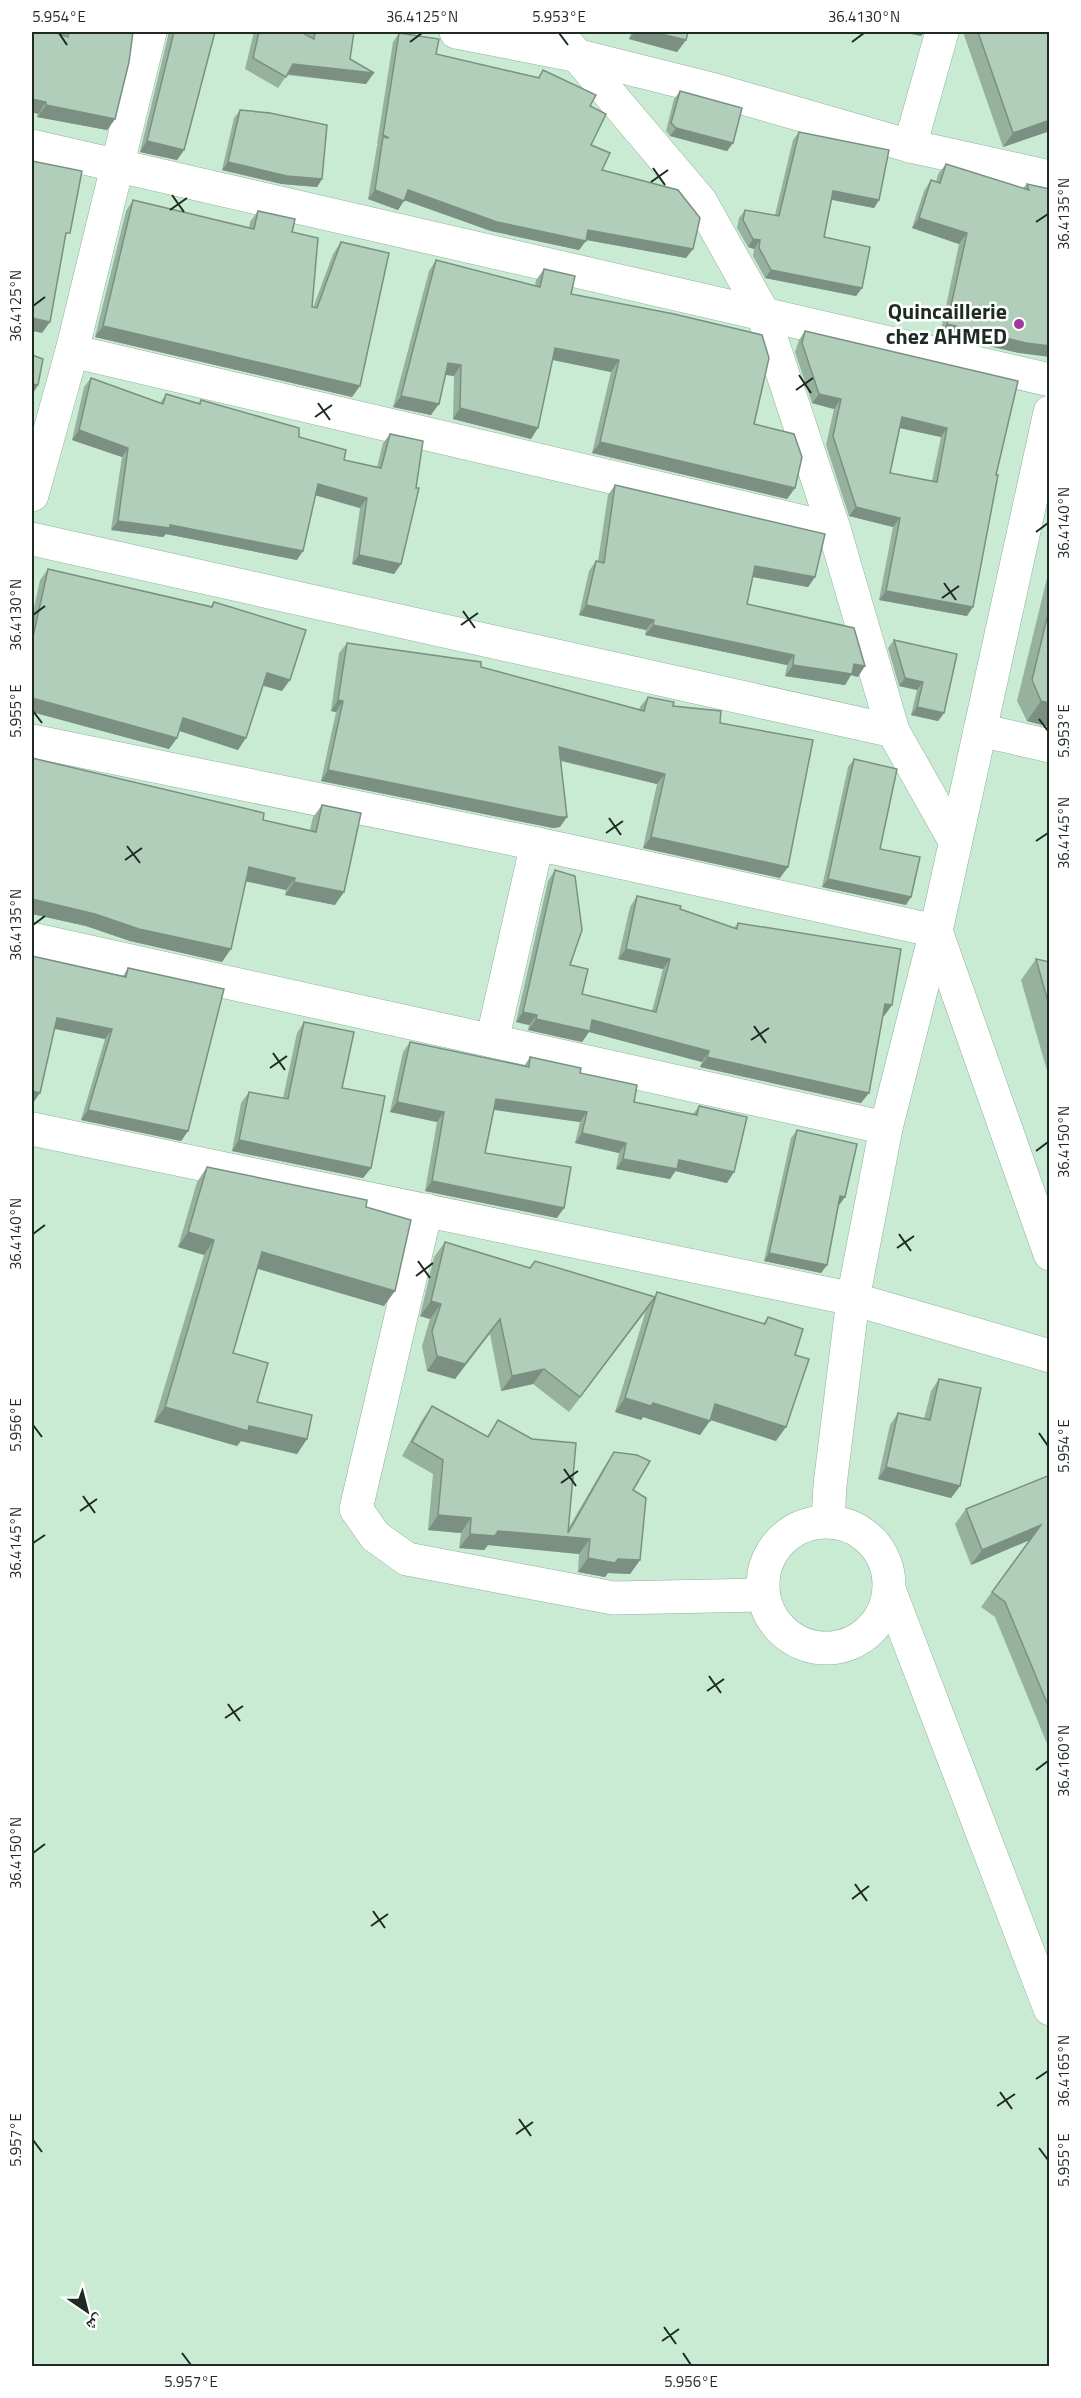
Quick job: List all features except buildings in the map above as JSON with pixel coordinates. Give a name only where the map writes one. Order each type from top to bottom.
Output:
[{"type":"street","points":[[32,495],[72,351],[150,32]]},
{"type":"street","points":[[456,32],[579,56],[715,90],[910,146],[1050,177]]},
{"type":"street","points":[[557,32],[701,202],[762,311],[834,529],[893,731],[956,841]]},
{"type":"street","points":[[910,146],[942,32]]},
{"type":"street","points":[[32,146],[762,311],[1050,380]]},
{"type":"street","points":[[72,351],[834,529]]},
{"type":"street","points":[[828,1521],[830,1485],[853,1299],[886,1128],[936,931],[1050,412]]},
{"type":"street","points":[[32,539],[893,731]]},
{"type":"street","points":[[980,730],[1050,746]]},
{"type":"street","points":[[32,741],[537,844],[936,931]]},
{"type":"street","points":[[492,1041],[537,844]]},
{"type":"street","points":[[936,931],[1048,1243]]},
{"type":"street","points":[[32,939],[886,1128]]},
{"type":"street","points":[[32,1129],[853,1299],[1050,1356]]},
{"type":"street","points":[[426,1210],[356,1509],[375,1536],[407,1559],[613,1598],[763,1595]]},
{"type":"street","points":[[890,1592],[882,1617],[867,1634],[848,1645],[826,1648],[804,1644],[784,1633],[770,1616],[763,1595],[764,1573],[772,1552],[786,1535],[806,1524],[828,1521],[854,1527],[875,1543],[888,1566],[890,1592],[1050,2009]]},
{"type":"place","name":"Quincaillerie chez AHMED","points":[[1019,324]]}]
